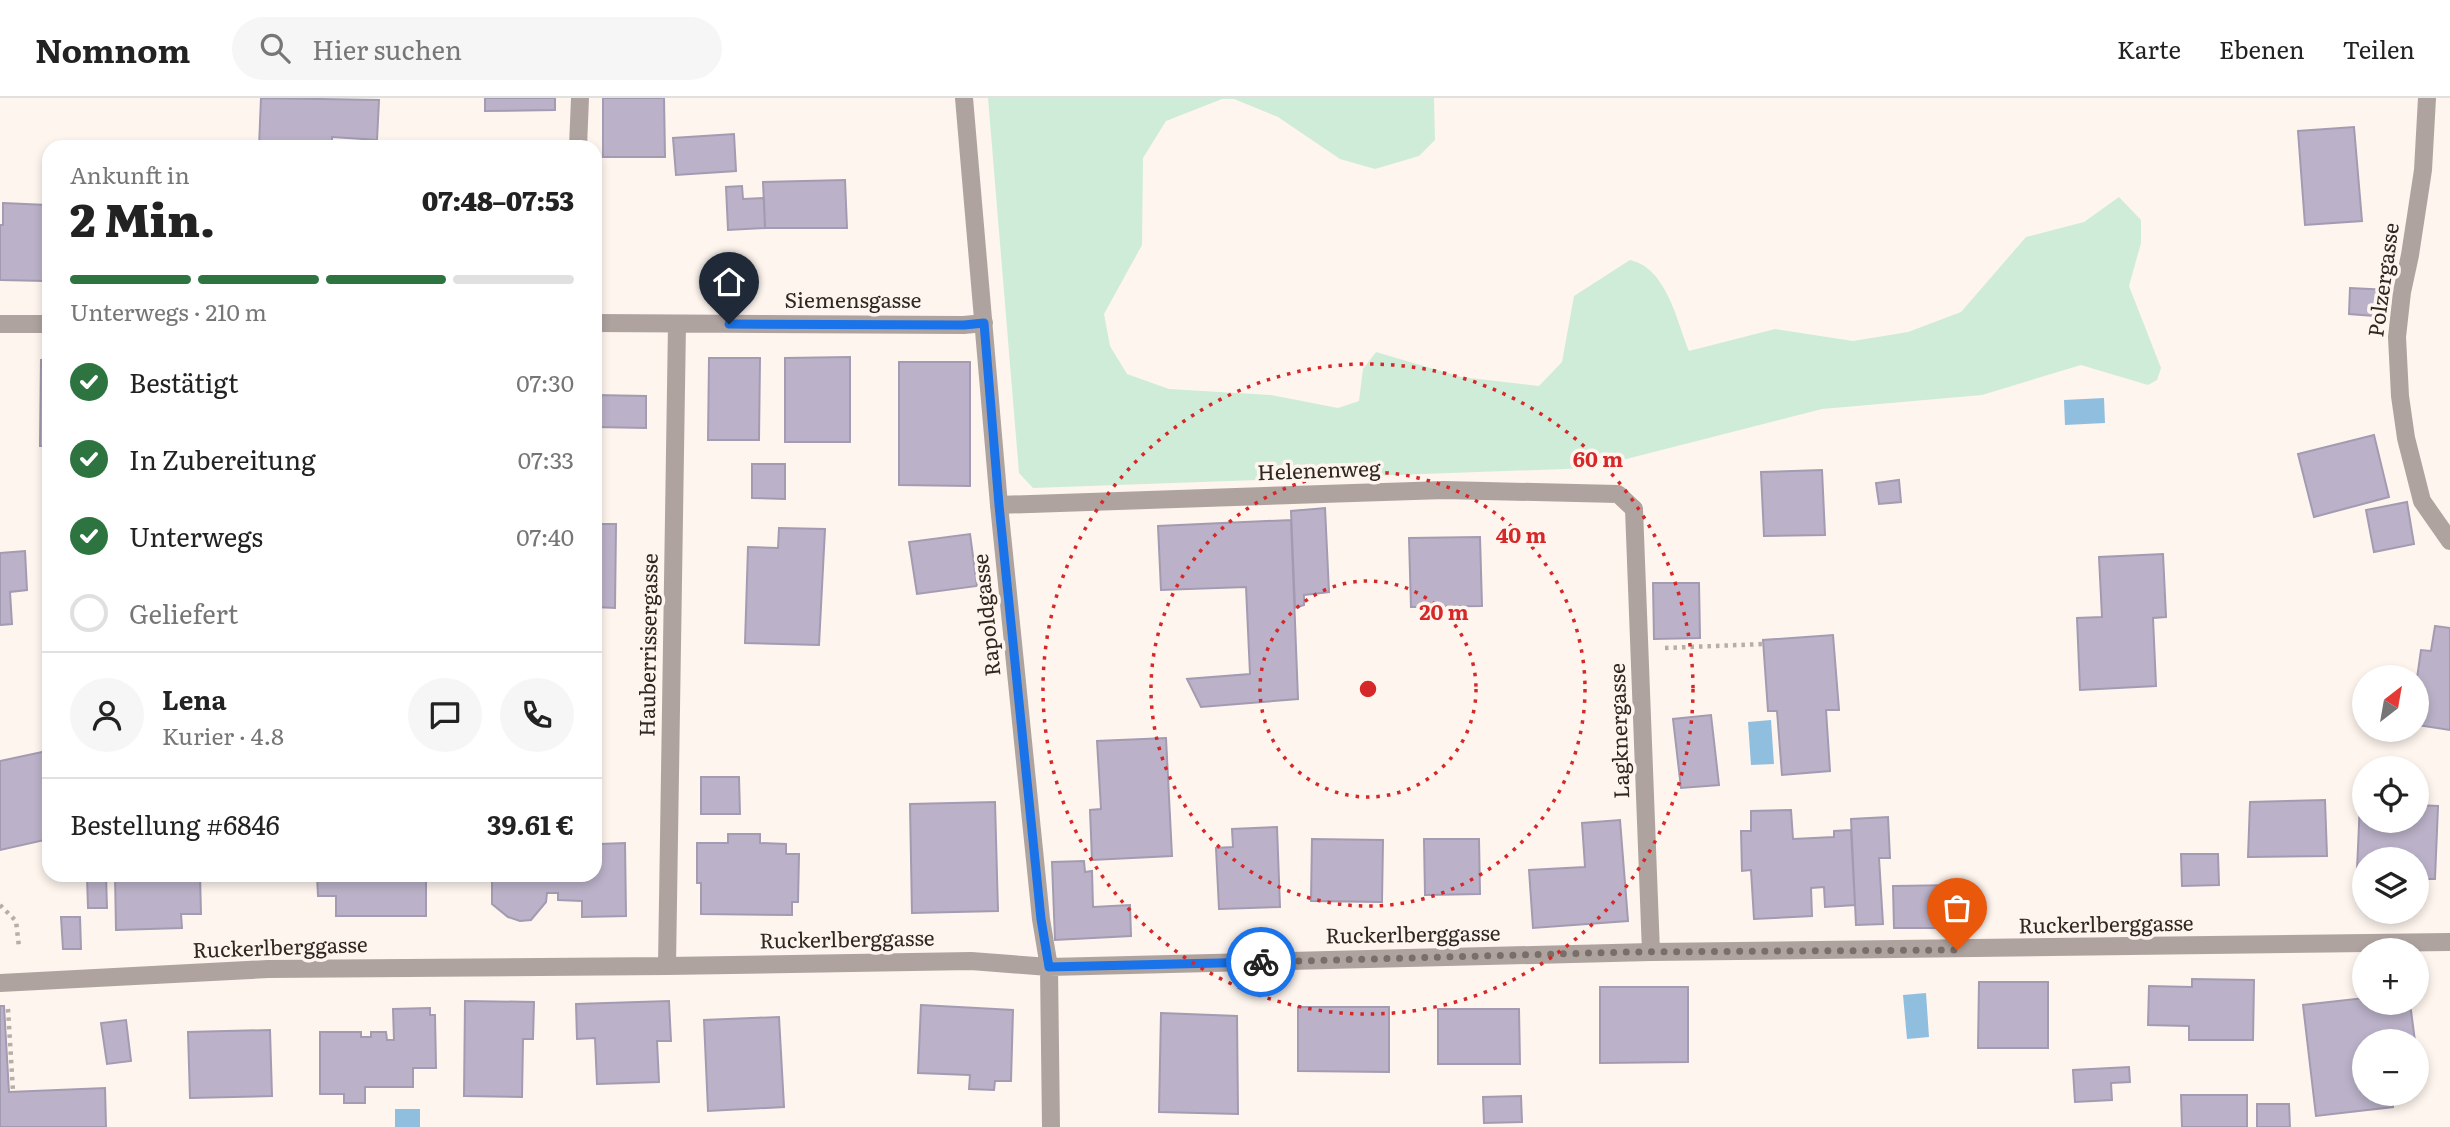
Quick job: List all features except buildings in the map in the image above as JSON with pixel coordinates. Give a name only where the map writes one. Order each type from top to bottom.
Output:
[{"type":"street","points":[[578,140],[580,98]]},
{"type":"street","name":"Rapoldgasse","points":[[964,98],[999,505],[1039,898],[1049,967],[1051,1127]]},
{"type":"street","name":"Polzergasse","points":[[2427,98],[2423,170],[2397,337],[2400,396],[2406,438],[2422,501],[2450,541]]},
{"type":"street","name":"Siemensgasse","points":[[602,323],[984,323]]},
{"type":"street","points":[[0,324],[42,324]]},
{"type":"street","name":"Hauberrissergasse","points":[[667,966],[677,324]]},
{"type":"street","name":"Helenenweg","points":[[999,505],[1444,490],[1618,494],[1634,509]]},
{"type":"street","name":"Lagknergasse","points":[[1634,509],[1651,952]]},
{"type":"street","name":"Ruckerlberggasse","points":[[0,983],[268,969],[971,961],[1049,967],[1651,952],[2450,942]]},
{"type":"path","points":[[1640,648],[1763,645]]},
{"type":"path","points":[[0,905],[16,921],[19,947]]},
{"type":"path","points":[[8,1001],[13,1091]]},
{"type":"green space","points":[[988,98],[1434,98],[1435,140],[1419,156],[1375,169],[1340,159],[1278,117],[1234,99],[1222,99],[1166,121],[1143,158],[1142,245],[1104,314],[1110,346],[1127,374],[1169,389],[1271,395],[1338,408],[1359,401],[1363,369],[1376,352],[1461,377],[1539,386],[1562,362],[1574,296],[1630,260],[1643,265],[1662,285],[1689,351],[1775,329],[1853,341],[1908,332],[1961,312],[2026,237],[2084,222],[2119,197],[2141,220],[2141,243],[2129,286],[2161,368],[2157,380],[2148,385],[2081,365],[1982,395],[1822,409],[1591,468],[1033,488],[1019,473]]},
{"type":"water","points":[[2104,398],[2105,423],[2065,425],[2064,400]]},
{"type":"water","points":[[1771,720],[1774,764],[1751,765],[1748,722]]},
{"type":"water","points":[[1926,993],[1929,1037],[1907,1039],[1903,995]]},
{"type":"water","points":[[395,1109],[420,1109],[420,1127],[395,1127]]},
{"type":"way so far","points":[[1261,962],[1629,952],[1957,950]]},
{"type":"route","points":[[729,324],[984,323],[999,505],[1041,919],[1049,967],[1261,962]]}]
